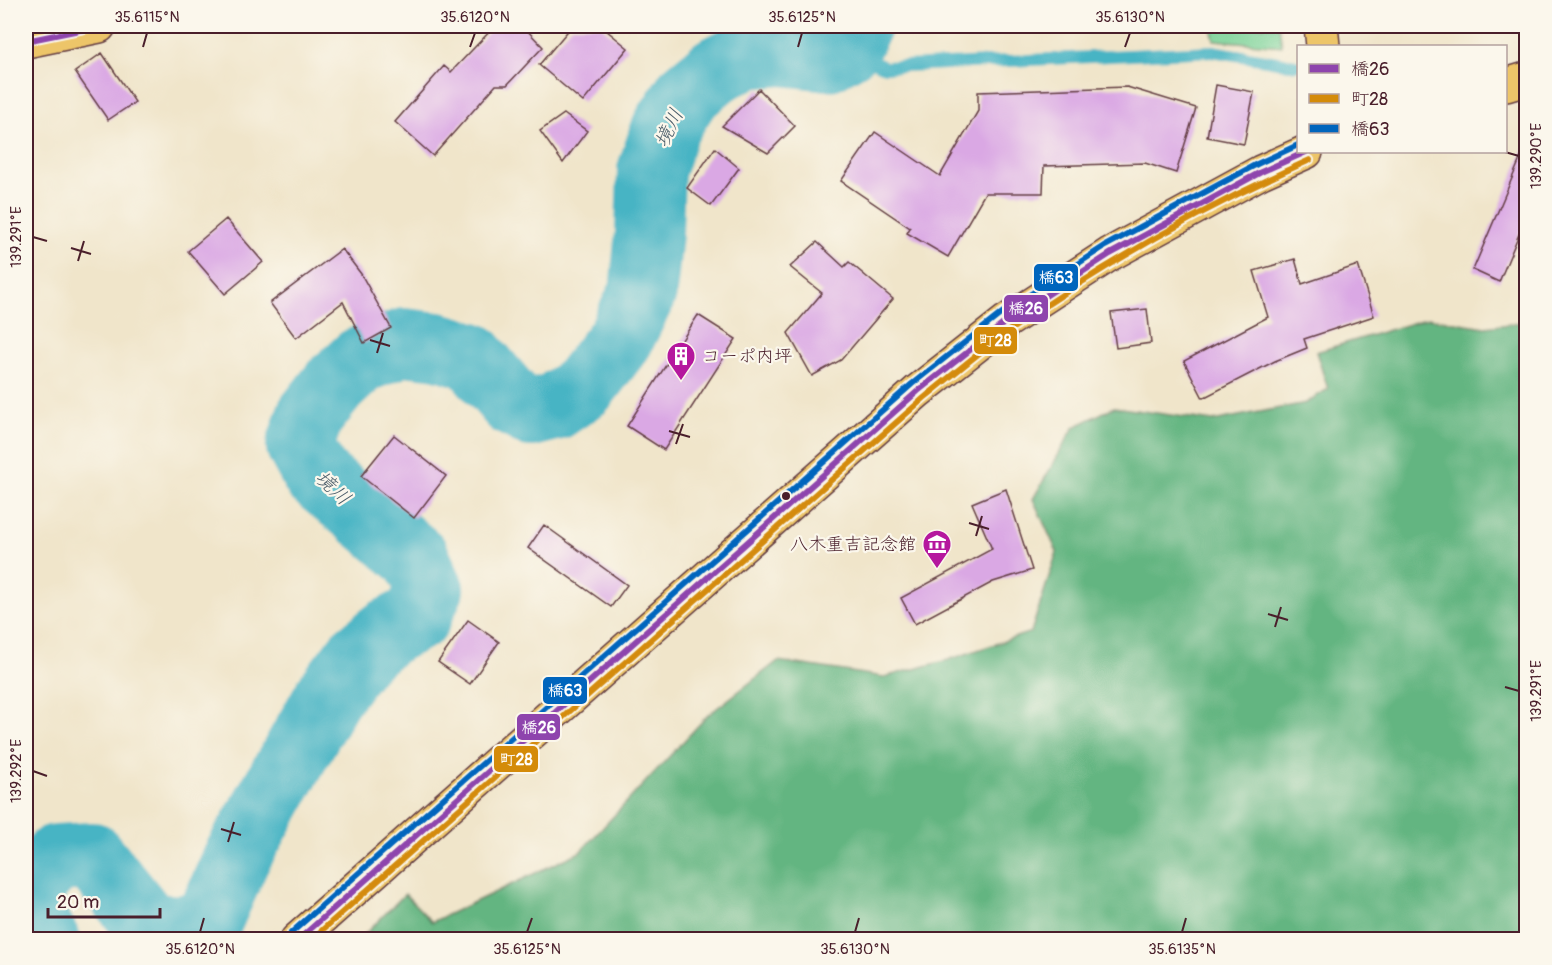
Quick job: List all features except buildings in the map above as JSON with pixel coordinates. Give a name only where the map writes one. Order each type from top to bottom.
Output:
[{"type":"main road","points":[[26,40],[99,26]]},
{"type":"main road","points":[[1321,26],[1323,45]]},
{"type":"main road","points":[[1507,85],[1527,80]]},
{"type":"main road","points":[[297,939],[918,391],[966,352],[1007,321],[1110,254],[1261,172],[1304,153]]},
{"type":"green space","points":[[1211,26],[1279,26],[1282,46],[1214,40]]},
{"type":"green space","points":[[1429,318],[1485,327],[1526,322],[1526,939],[360,939],[405,894],[432,922],[580,852],[708,715],[778,661],[884,677],[948,660],[1031,632],[1057,552],[1033,499],[1074,427],[1114,407],[1213,421],[1306,403],[1328,389],[1316,352]]},
{"type":"waterway","name":"境川","points":[[46,940],[29,910],[34,881],[56,858],[92,856],[149,927],[185,929],[210,918],[237,857],[328,696],[358,656],[388,632],[417,617],[430,589],[416,558],[316,476],[300,446],[310,416],[335,384],[361,360],[404,342],[438,346],[472,356],[512,403],[531,413],[554,407],[583,387],[620,339],[643,292],[649,233],[651,171],[665,129],[687,94],[716,70],[746,55],[781,52],[828,57],[847,46],[857,26]]},
{"type":"waterway","points":[[847,46],[859,56],[885,67],[1212,51],[1295,65]]},
{"type":"transit line","name":"橋26","points":[[26,41],[99,26]]},
{"type":"transit line","name":"橋63","points":[[291,933],[912,384],[1002,313],[1105,246],[1257,164],[1297,145]]},
{"type":"transit line","name":"橋26","points":[[298,940],[918,391],[1007,321],[1110,254],[1261,172],[1304,153]]},
{"type":"transit line","name":"町28","points":[[311,940],[924,398],[979,353],[1048,304],[1120,259],[1234,196],[1310,160]]},
{"type":"place","name":"コーポ内坪","points":[[681,382]]},
{"type":"place","name":"八木重吉記念館","points":[[937,570]]}]
